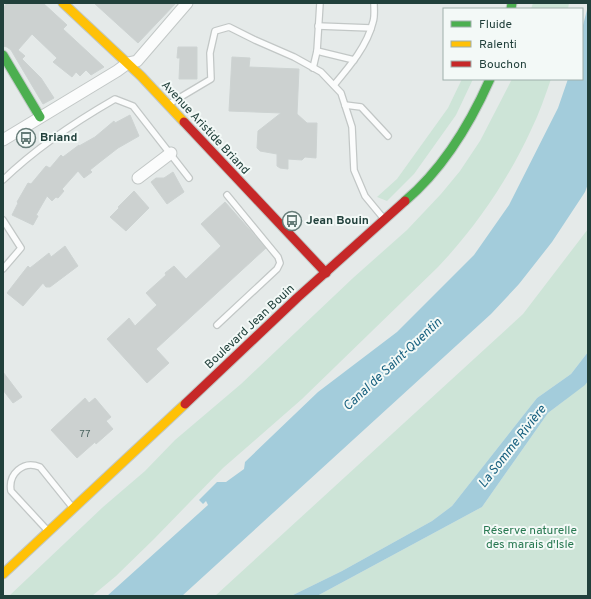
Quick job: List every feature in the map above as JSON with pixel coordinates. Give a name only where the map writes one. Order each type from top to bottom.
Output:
[{"type":"street","name":"Avenue Aristide Briand","points":[[63,3],[128,63],[326,273]]},
{"type":"street","points":[[3,140],[128,63],[137,61],[187,3]]},
{"type":"street","points":[[3,55],[40,117]]},
{"type":"street","name":"Boulevard Jean Bouin","points":[[3,574],[292,303],[408,199],[449,153],[468,122],[489,80]]},
{"type":"street","points":[[138,178],[171,153]]},
{"type":"lane","points":[[313,68],[317,51],[320,3]]},
{"type":"lane","points":[[334,85],[354,60],[368,36],[374,21],[374,3]]},
{"type":"lane","points":[[318,26],[371,28]]},
{"type":"lane","points":[[167,104],[211,79],[210,53],[215,31],[229,27],[294,57],[321,72],[341,93],[352,127],[354,170],[365,196],[384,220]]},
{"type":"lane","points":[[317,51],[354,60]]},
{"type":"lane","points":[[3,180],[19,164],[54,138],[85,116],[115,100],[133,106],[189,178]]},
{"type":"lane","points":[[345,105],[361,107],[388,136]]},
{"type":"lane","points":[[217,325],[277,269],[280,263],[278,257],[227,195]]},
{"type":"lane","points":[[3,220],[21,248],[3,269]]},
{"type":"lane","points":[[48,532],[11,491],[10,484],[12,477],[26,465],[32,464],[40,467],[73,508]]},
{"type":"green space","points":[[533,3],[569,3],[568,8],[531,8]]},
{"type":"green space","points":[[462,80],[473,80],[456,115],[414,174],[387,201],[377,197],[397,179],[448,108]]},
{"type":"green space","points":[[511,80],[551,80],[542,105],[522,149],[490,202],[465,236],[438,267],[302,399],[223,468],[154,539],[116,576],[92,596],[9,596],[103,507],[145,471],[175,440],[241,384],[353,278],[407,230],[441,194],[460,171],[480,141]]},
{"type":"green space","points":[[588,229],[588,352],[571,374],[537,398],[452,506],[432,521],[342,571],[291,596],[215,596],[523,314]]},
{"type":"green space","name":"Réserve naturelle des marais d'Isle","points":[[588,370],[588,596],[317,596],[482,507],[548,413],[565,400]]},
{"type":"water","name":"Canal de Saint-Quentin","points":[[588,6],[588,184],[585,192],[552,242],[519,284],[491,314],[182,596],[107,596],[208,505],[206,501],[203,504],[199,500],[217,482],[226,482],[244,469],[245,462],[318,392],[397,332],[474,255],[509,205],[558,108],[568,80],[583,80],[583,25]]},
{"type":"water","name":"La Somme Rivière","points":[[588,352],[588,381],[585,385],[548,413],[482,507],[317,596],[291,596],[342,571],[432,521],[452,506],[537,398],[571,374]]},
{"type":"building","points":[[7,3],[43,3],[67,25],[63,29],[104,67],[91,75],[86,70],[80,76],[76,72],[72,77],[53,62],[57,58],[32,34],[18,50],[25,56],[22,59],[41,78],[54,98],[43,104],[11,50],[3,46],[3,8]]},
{"type":"building","points":[[94,3],[176,3],[138,43]]},
{"type":"building","points":[[178,47],[197,47],[197,79],[179,79],[180,58],[177,58]]},
{"type":"building","points":[[232,57],[250,58],[249,67],[299,69],[297,114],[307,123],[317,123],[316,158],[305,157],[302,160],[288,159],[288,169],[280,168],[277,166],[277,154],[260,151],[257,148],[258,131],[281,113],[229,111]]},
{"type":"building","points":[[130,115],[139,136],[118,148],[90,170],[92,172],[84,178],[78,171],[62,189],[64,191],[58,198],[56,197],[52,201],[47,196],[36,215],[38,216],[33,225],[12,215],[18,203],[17,202],[28,183],[31,184],[46,166],[50,168],[61,155],[63,157],[79,145],[95,137],[114,121],[115,123]]},
{"type":"building","points":[[173,172],[184,192],[167,204],[151,182],[156,178],[164,178]]},
{"type":"building","points":[[134,191],[149,208],[126,231],[110,217]]},
{"type":"building","points":[[225,202],[266,248],[156,349],[169,363],[147,383],[107,339],[129,318],[135,326],[157,305],[146,293],[166,275],[165,273],[174,266],[186,279],[221,246],[201,224]]},
{"type":"building","points":[[65,246],[78,266],[50,287],[46,287],[43,283],[23,306],[7,293],[28,266],[30,268],[49,253],[51,257]]},
{"type":"building","points":[[3,372],[22,397],[13,403],[3,390]]},
{"type":"building","points":[[85,398],[89,403],[95,398],[111,417],[106,421],[113,429],[77,458],[51,430]]},
{"type":"traffic: fast","points":[[511,8],[512,3]]},
{"type":"traffic: fast","points":[[3,55],[40,117]]},
{"type":"traffic: fast","points":[[405,201],[432,175],[454,145],[474,113],[490,80]]},
{"type":"traffic: slow","points":[[63,3],[141,76],[184,122]]},
{"type":"traffic: slow","points":[[3,574],[185,404]]},
{"type":"traffic: jam","points":[[184,122],[326,273]]},
{"type":"traffic: jam","points":[[185,404],[297,298],[405,201]]},
{"type":"place","name":"Briand","points":[[26,138]]},
{"type":"place","name":"Jean Bouin","points":[[292,221]]}]
